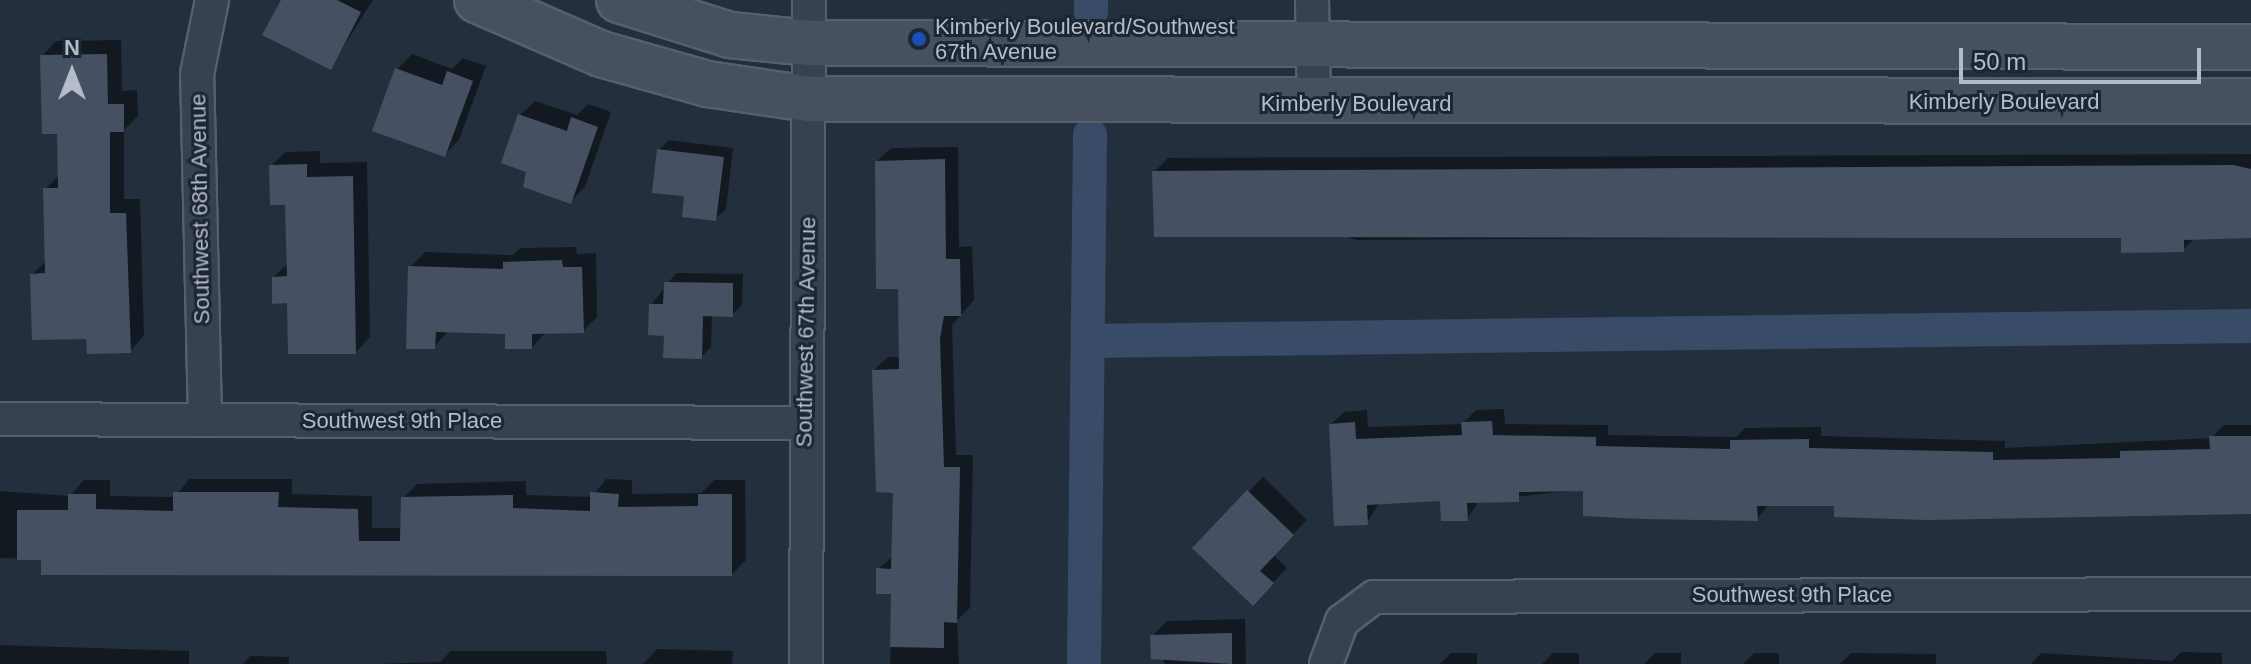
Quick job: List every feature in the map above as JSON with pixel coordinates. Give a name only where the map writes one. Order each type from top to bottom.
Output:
[{"type":"street","name":"Southwest 68th Avenue","points":[[205,420],[197,74],[212,0]]},
{"type":"street","name":"Kimberly Boulevard","points":[[477,0],[601,54],[707,84],[809,99],[1314,104],[2251,101]]},
{"type":"street","points":[[619,0],[730,35],[809,43],[1311,49],[2251,47]]},
{"type":"street","name":"Southwest 67th Avenue","points":[[806,664],[804,423],[809,0]]},
{"type":"street","points":[[1312,0],[1314,104]]},
{"type":"street","points":[[2094,45],[2094,101]]},
{"type":"street","name":"Southwest 9th Place","points":[[0,419],[804,423]]},
{"type":"street","name":"Southwest 9th Place","points":[[1326,664],[1342,621],[1374,597],[2251,594]]},
{"type":"building","points":[[281,0],[337,0],[361,12],[331,70],[262,35]]},
{"type":"building","points":[[107,54],[108,104],[124,104],[124,132],[110,132],[110,213],[126,213],[131,353],[87,354],[86,339],[32,340],[30,274],[45,273],[43,188],[58,188],[57,134],[42,134],[40,55]]},
{"type":"building","points":[[395,68],[442,85],[447,71],[473,81],[445,157],[372,131]]},
{"type":"building","points":[[518,114],[567,131],[571,117],[598,127],[571,204],[523,187],[526,172],[501,163]]},
{"type":"building","points":[[657,149],[724,157],[716,221],[682,217],[684,196],[652,193]]},
{"type":"building","points":[[945,159],[946,259],[960,259],[961,316],[944,316],[940,339],[944,467],[960,467],[957,623],[944,622],[944,648],[890,647],[891,594],[876,594],[876,568],[891,569],[893,493],[876,492],[872,370],[899,369],[898,289],[876,289],[875,161]]},
{"type":"building","points":[[307,164],[307,177],[353,176],[356,354],[288,354],[287,303],[272,304],[272,277],[287,276],[285,205],[270,205],[269,165]]},
{"type":"building","points":[[2233,165],[2251,169],[2251,238],[2184,240],[2184,252],[2121,253],[2121,238],[1154,237],[1152,171]]},
{"type":"building","points":[[562,260],[563,267],[582,267],[584,333],[532,334],[532,349],[505,349],[505,334],[436,332],[435,349],[406,349],[408,266],[503,269],[503,262]]},
{"type":"building","points":[[664,282],[733,283],[733,317],[703,316],[702,359],[663,358],[664,336],[648,335],[649,304],[663,304]]},
{"type":"building","points":[[1492,421],[1493,435],[1596,437],[1596,446],[1730,449],[1730,440],[1809,439],[1809,448],[1993,452],[1993,460],[2120,458],[2120,451],[2210,449],[2209,436],[2251,436],[2251,514],[1928,520],[1834,517],[1834,506],[1757,506],[1758,521],[1642,519],[1583,516],[1583,491],[1519,492],[1519,502],[1467,503],[1468,521],[1441,521],[1440,501],[1367,505],[1368,525],[1334,526],[1329,424],[1355,422],[1356,439],[1462,435],[1461,422]]},
{"type":"building","points":[[1247,490],[1294,535],[1260,571],[1274,583],[1253,606],[1192,548]]},
{"type":"building","points":[[173,492],[279,492],[278,507],[358,509],[359,541],[400,541],[401,497],[513,495],[513,508],[590,511],[590,492],[619,494],[618,507],[698,506],[698,494],[732,494],[732,576],[41,575],[41,560],[17,560],[17,510],[68,510],[68,494],[96,494],[96,509],[173,511]]},
{"type":"building","points":[[1232,633],[1232,664],[1151,659],[1150,635]]},
{"type":"waterway","points":[[1091,0],[1091,12]]},
{"type":"waterway","points":[[1084,664],[1090,135]]},
{"type":"waterway","points":[[1088,341],[2251,326]]},
{"type":"place","name":"Kimberly Boulevard/Southwest 67th Avenue","points":[[919,39]]}]
